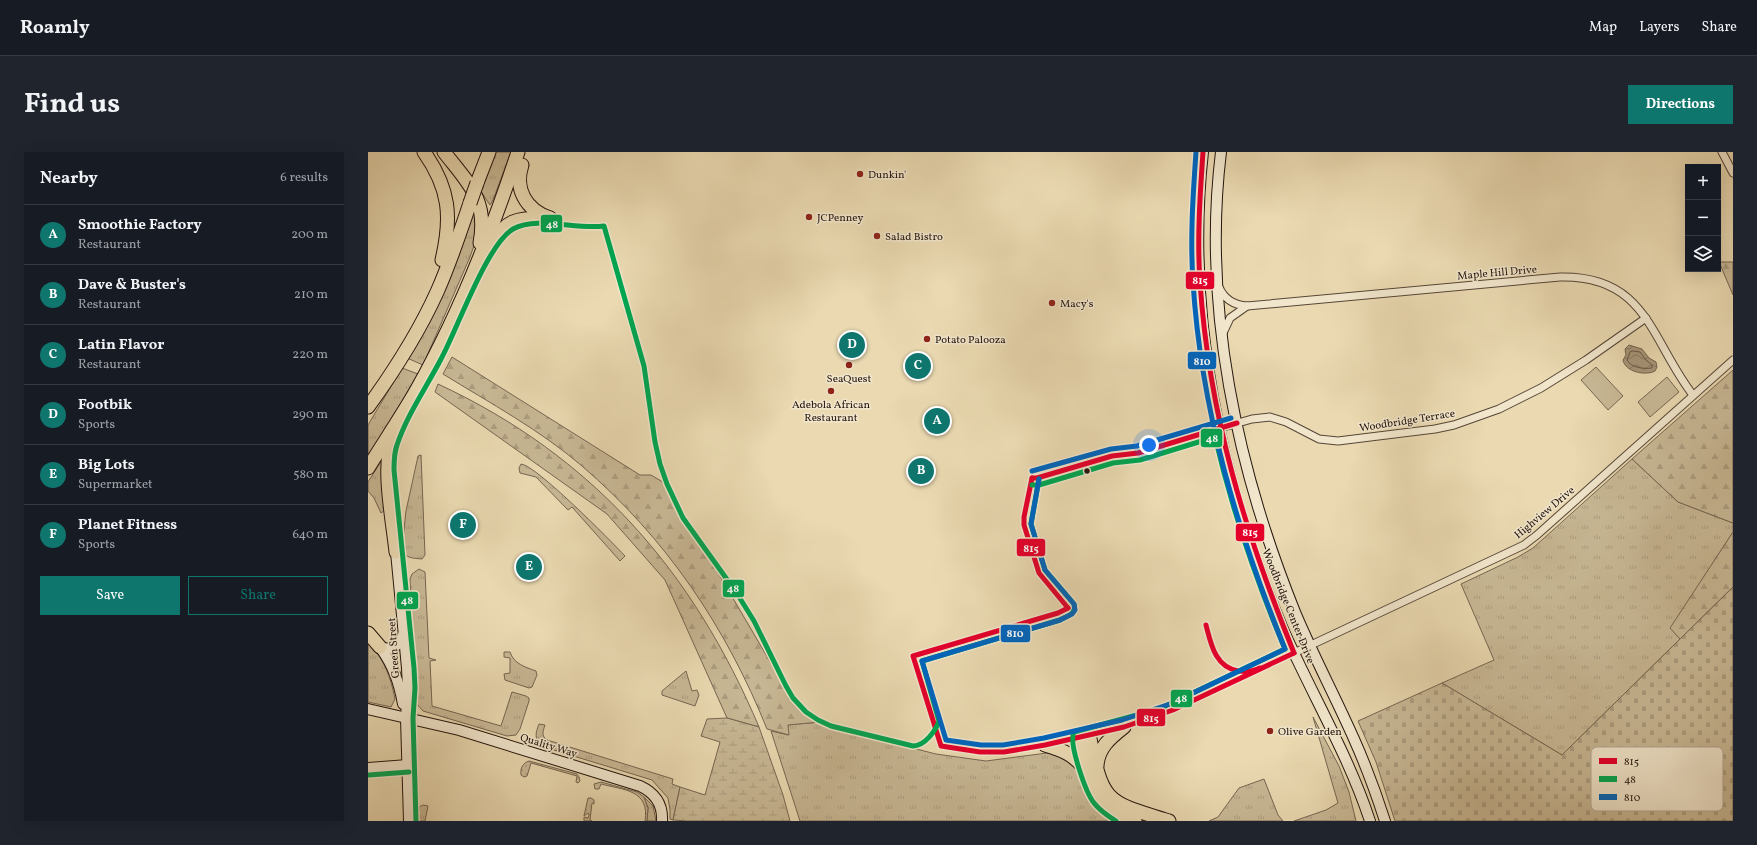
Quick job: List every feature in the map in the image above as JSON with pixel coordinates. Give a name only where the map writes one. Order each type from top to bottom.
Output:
[{"type":"highway","points":[[410,341],[440,270],[448,228],[448,208],[444,188],[435,169],[424,152]]},
{"type":"highway","points":[[444,152],[470,186],[481,208],[483,227],[474,272]]},
{"type":"highway","points":[[368,407],[386,382],[437,292],[489,152]]},
{"type":"highway","points":[[368,468],[404,412],[442,342],[474,272],[504,196],[518,152]]},
{"type":"highway","points":[[474,272],[497,235],[506,225],[521,219],[550,218],[532,207],[525,200],[520,190],[519,174],[526,152]]},
{"type":"highway","points":[[396,552],[387,461],[391,442],[404,412]]},
{"type":"highway","points":[[368,633],[380,647]]},
{"type":"highway","points":[[1091,770],[1102,747],[1124,727]]},
{"type":"highway","points":[[1084,736],[1094,791],[1104,804],[1117,815],[1135,821]]},
{"type":"highway","points":[[1045,745],[1068,752],[1091,770],[1104,790],[1118,804],[1128,809],[1169,821]]},
{"type":"street","name":"Woodbridge Center Drive","points":[[1203,152],[1199,217],[1199,280],[1204,332],[1220,428],[1235,489],[1253,549],[1270,598],[1294,653],[1347,763],[1370,821]]},
{"type":"street","name":"Woodbridge Center Drive","points":[[1221,152],[1217,214],[1217,281],[1222,335],[1237,423],[1248,470],[1265,528],[1286,590],[1309,645],[1359,750],[1385,821]]},
{"type":"street","points":[[1722,152],[1733,173]]},
{"type":"street","name":"Maple Hill Drive","points":[[1217,281],[1220,290],[1229,300],[1247,306],[1570,277],[1595,282],[1614,289],[1631,301],[1646,318],[1681,378],[1693,395]]},
{"type":"street","name":"Maple Hill Drive","points":[[1222,335],[1230,318],[1247,306]]},
{"type":"street","name":"Woodbridge Terrace","points":[[1220,428],[1258,418],[1274,418],[1286,422],[1315,437],[1333,441],[1358,439],[1454,425],[1490,413],[1537,391],[1586,360],[1646,318]]},
{"type":"street","name":"Highview Drive","points":[[1294,653],[1524,545],[1733,360]]},
{"type":"street","name":"Green Street","points":[[396,552],[408,688],[406,718],[409,821]]},
{"type":"street","points":[[380,647],[387,649],[396,646],[402,640],[404,630]]},
{"type":"street","name":"Green Street","points":[[380,647],[396,675],[406,718]]},
{"type":"street","name":"Quality Way","points":[[368,709],[470,733],[640,786],[652,792],[658,800],[661,808],[662,821]]},
{"type":"street","points":[[368,768],[408,765]]},
{"type":"green space","points":[[493,152],[511,152],[490,205],[480,190]]},
{"type":"green space","points":[[474,205],[479,231],[470,257],[423,365],[407,358]]},
{"type":"green space","points":[[1721,262],[1733,262],[1733,295],[1721,267]]},
{"type":"green space","points":[[452,357],[640,475],[651,475],[666,484],[789,694],[820,722],[788,725],[789,735],[767,729],[751,691],[713,620],[691,586],[641,523],[582,466],[566,453],[514,417],[443,374]]},
{"type":"green space","points":[[1596,367],[1623,396],[1608,410],[1581,380]]},
{"type":"green space","points":[[402,368],[418,374],[368,460],[368,425]]},
{"type":"green space","points":[[1733,370],[1733,523],[1678,502],[1632,459]]},
{"type":"green space","points":[[1667,377],[1679,392],[1650,417],[1638,402]]},
{"type":"green space","points":[[438,384],[494,413],[544,446],[590,483],[632,524],[669,569],[703,618],[733,670],[759,727],[727,718],[665,580],[607,514],[435,392]]},
{"type":"green space","points":[[421,455],[425,555],[422,559],[405,555],[402,549],[406,511],[418,456]]},
{"type":"green space","points":[[384,457],[385,510],[381,513],[374,498],[368,491],[368,482]]},
{"type":"green space","points":[[1632,459],[1678,502],[1733,523],[1733,532],[1671,628],[1680,639],[1562,755],[1442,683],[1494,660],[1461,584],[1518,557],[1533,548]]},
{"type":"green space","points":[[521,464],[542,477],[557,490],[625,556],[620,561],[572,507],[568,510],[536,477],[520,473],[519,468]]},
{"type":"green space","points":[[1733,532],[1733,587],[1680,639],[1670,628]]},
{"type":"green space","points":[[419,569],[425,572],[429,658],[436,660],[430,661],[432,706],[501,726],[512,692],[526,696],[529,698],[529,701],[520,729],[516,735],[507,736],[423,711],[415,702],[410,579],[412,574]]},
{"type":"green space","points":[[1733,587],[1733,821],[1395,821],[1376,762],[1358,721],[1442,683],[1562,755]]},
{"type":"green space","points":[[368,643],[383,662],[389,675],[395,699],[391,707],[368,702]]},
{"type":"green space","points":[[504,652],[510,652],[517,662],[536,671],[537,675],[532,687],[529,688],[505,680],[504,674],[510,673],[510,658],[504,657]]},
{"type":"green space","points":[[686,671],[692,691],[697,690],[699,695],[695,706],[662,695],[662,691]]},
{"type":"green space","points":[[1313,717],[1339,766],[1349,792],[1356,821],[1294,821],[1326,810],[1338,803]]},
{"type":"green space","points":[[727,718],[759,727],[783,795],[790,821],[673,820],[680,787],[705,795],[720,742],[701,736],[707,719]]},
{"type":"green space","points":[[820,722],[834,728],[936,754],[986,761],[1047,753],[1059,753],[1080,769],[1092,796],[1107,815],[1122,821],[800,821],[771,731],[788,735],[787,725]]},
{"type":"green space","points":[[539,724],[545,725],[543,735],[547,740],[673,779],[672,784],[680,787],[673,820],[670,819],[668,798],[652,780],[544,747],[538,742],[536,737]]},
{"type":"green space","points":[[529,761],[577,774],[580,781],[578,783],[576,782],[577,776],[531,763],[527,776],[524,777],[521,775],[522,766]]},
{"type":"green space","points":[[1264,779],[1278,815],[1283,821],[1209,821],[1218,817],[1239,788]]},
{"type":"green space","points":[[601,782],[637,792],[644,797],[648,808],[647,821],[645,821],[643,803],[639,797],[626,790],[601,784],[599,789],[595,789],[594,784]]},
{"type":"green space","points":[[644,797],[653,806],[656,821],[647,821],[648,808]]},
{"type":"green space","points":[[588,798],[594,800],[594,804],[592,803],[590,820],[592,821],[584,821],[584,817],[588,818],[589,815],[588,813],[584,816]]},
{"type":"green space","points":[[423,805],[428,806],[425,821],[418,821],[419,807]]},
{"type":"water","points":[[1629,345],[1642,349],[1649,358],[1656,362],[1657,367],[1655,371],[1646,373],[1636,372],[1625,364],[1623,360],[1626,355],[1625,349]]},
{"type":"transit line","name":"810","points":[[1039,479],[1031,524],[1045,570],[1074,604],[1075,610],[1072,614],[1060,620],[922,661],[946,740],[981,745],[1003,745],[1044,738],[1122,720],[1170,704],[1285,649],[1237,515],[1224,469],[1204,377],[1197,330],[1192,266],[1192,217],[1196,152]]},
{"type":"transit line","name":"815","points":[[1203,152],[1199,217],[1199,266],[1211,379],[1232,471],[1245,517],[1259,562],[1294,653]]},
{"type":"transit line","name":"48","points":[[416,821],[413,718],[415,688],[414,668],[394,470],[395,454],[406,423],[448,346],[483,269],[503,238],[513,229],[523,225],[545,223],[593,227],[604,226],[644,366],[655,442],[660,464],[667,484],[683,518],[736,592],[754,621],[793,698],[806,712],[818,720],[831,726],[913,746],[922,743],[929,737],[939,721],[922,661],[1060,620],[1073,612],[1075,607],[1074,604],[1045,570],[1031,524],[1039,479]]},
{"type":"transit line","name":"810","points":[[1032,471],[1111,449],[1137,446],[1231,418]]},
{"type":"transit line","name":"815","points":[[1032,478],[1037,478],[1112,456],[1138,453],[1237,423]]},
{"type":"transit line","name":"48","points":[[1032,485],[1039,485],[1113,463],[1140,460],[1215,437],[1237,518],[1264,597],[1285,649],[1159,709],[1074,732],[1073,746],[1079,768],[1091,798],[1096,806],[1116,821]]},
{"type":"transit line","name":"815","points":[[1032,478],[1024,517],[1024,525],[1039,573],[1068,608]]},
{"type":"transit line","name":"815","points":[[1068,608],[1058,613],[913,656],[941,746],[980,752],[1004,752],[1045,745],[1124,727],[1173,710],[1294,653]]},
{"type":"transit line","name":"815","points":[[1206,625],[1215,654],[1224,665],[1230,669],[1247,672],[1260,668]]},
{"type":"transit line","name":"48","points":[[369,775],[409,772]]},
{"type":"place","name":"Dunkin'","points":[[860,174]]},
{"type":"place","name":"JCPenney","points":[[809,217]]},
{"type":"place","name":"Salad Bistro","points":[[877,236]]},
{"type":"place","name":"Macy's","points":[[1052,303]]},
{"type":"place","name":"Potato Palooza","points":[[927,339]]},
{"type":"place","name":"Footbik","points":[[852,345]]},
{"type":"place","name":"SeaQuest","points":[[849,365]]},
{"type":"place","name":"Latin Flavor","points":[[918,366]]},
{"type":"place","name":"Adebola African Restaurant","points":[[831,391]]},
{"type":"place","name":"Smoothie Factory","points":[[937,421]]},
{"type":"place","name":"Dave & Buster's","points":[[921,471]]},
{"type":"place","name":"Planet Fitness","points":[[463,525]]},
{"type":"place","name":"Big Lots","points":[[529,567]]},
{"type":"place","name":"Olive Garden","points":[[1270,731]]}]
